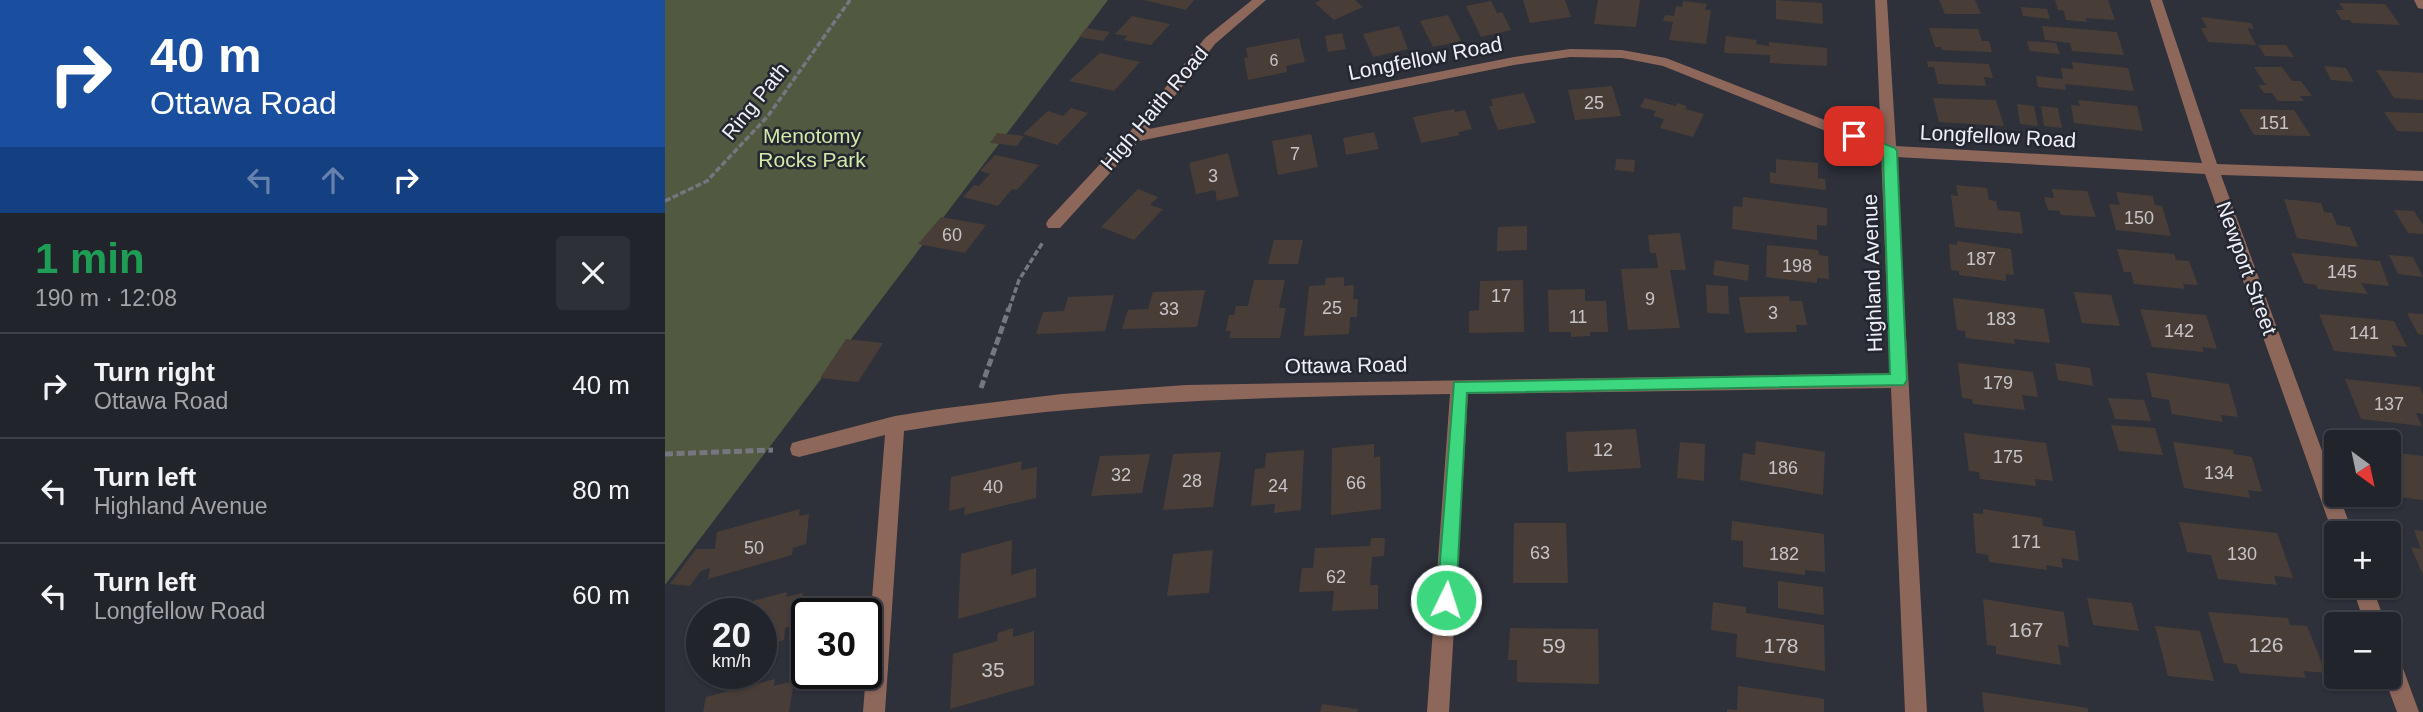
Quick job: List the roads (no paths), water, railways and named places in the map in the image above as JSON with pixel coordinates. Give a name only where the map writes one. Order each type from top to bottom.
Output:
[{"type":"street","name":"High Haith Road","points":[[1054,224],[1134,137],[1210,41],[1260,0]]},
{"type":"street","name":"Highland Avenue","points":[[1881,0],[1916,712]]},
{"type":"street","name":"Newport Street","points":[[2156,0],[2211,169],[2338,521]]},
{"type":"street","points":[[2420,0],[2423,5]]},
{"type":"street","name":"Longfellow Road","points":[[1134,137],[1514,61],[1570,53],[1622,54],[1666,62],[1890,151],[2211,169],[2423,176]]},
{"type":"street","name":"Ottawa Road","points":[[799,449],[895,425],[972,411],[1139,395],[1228,390],[1899,380]]},
{"type":"street","points":[[1438,712],[1460,386]]},
{"type":"street","points":[[874,712],[895,425]]},
{"type":"street","points":[[2400,689],[2408,712]]},
{"type":"park label","name":"Menotomy Rocks Park","points":[[812,147]]}]
